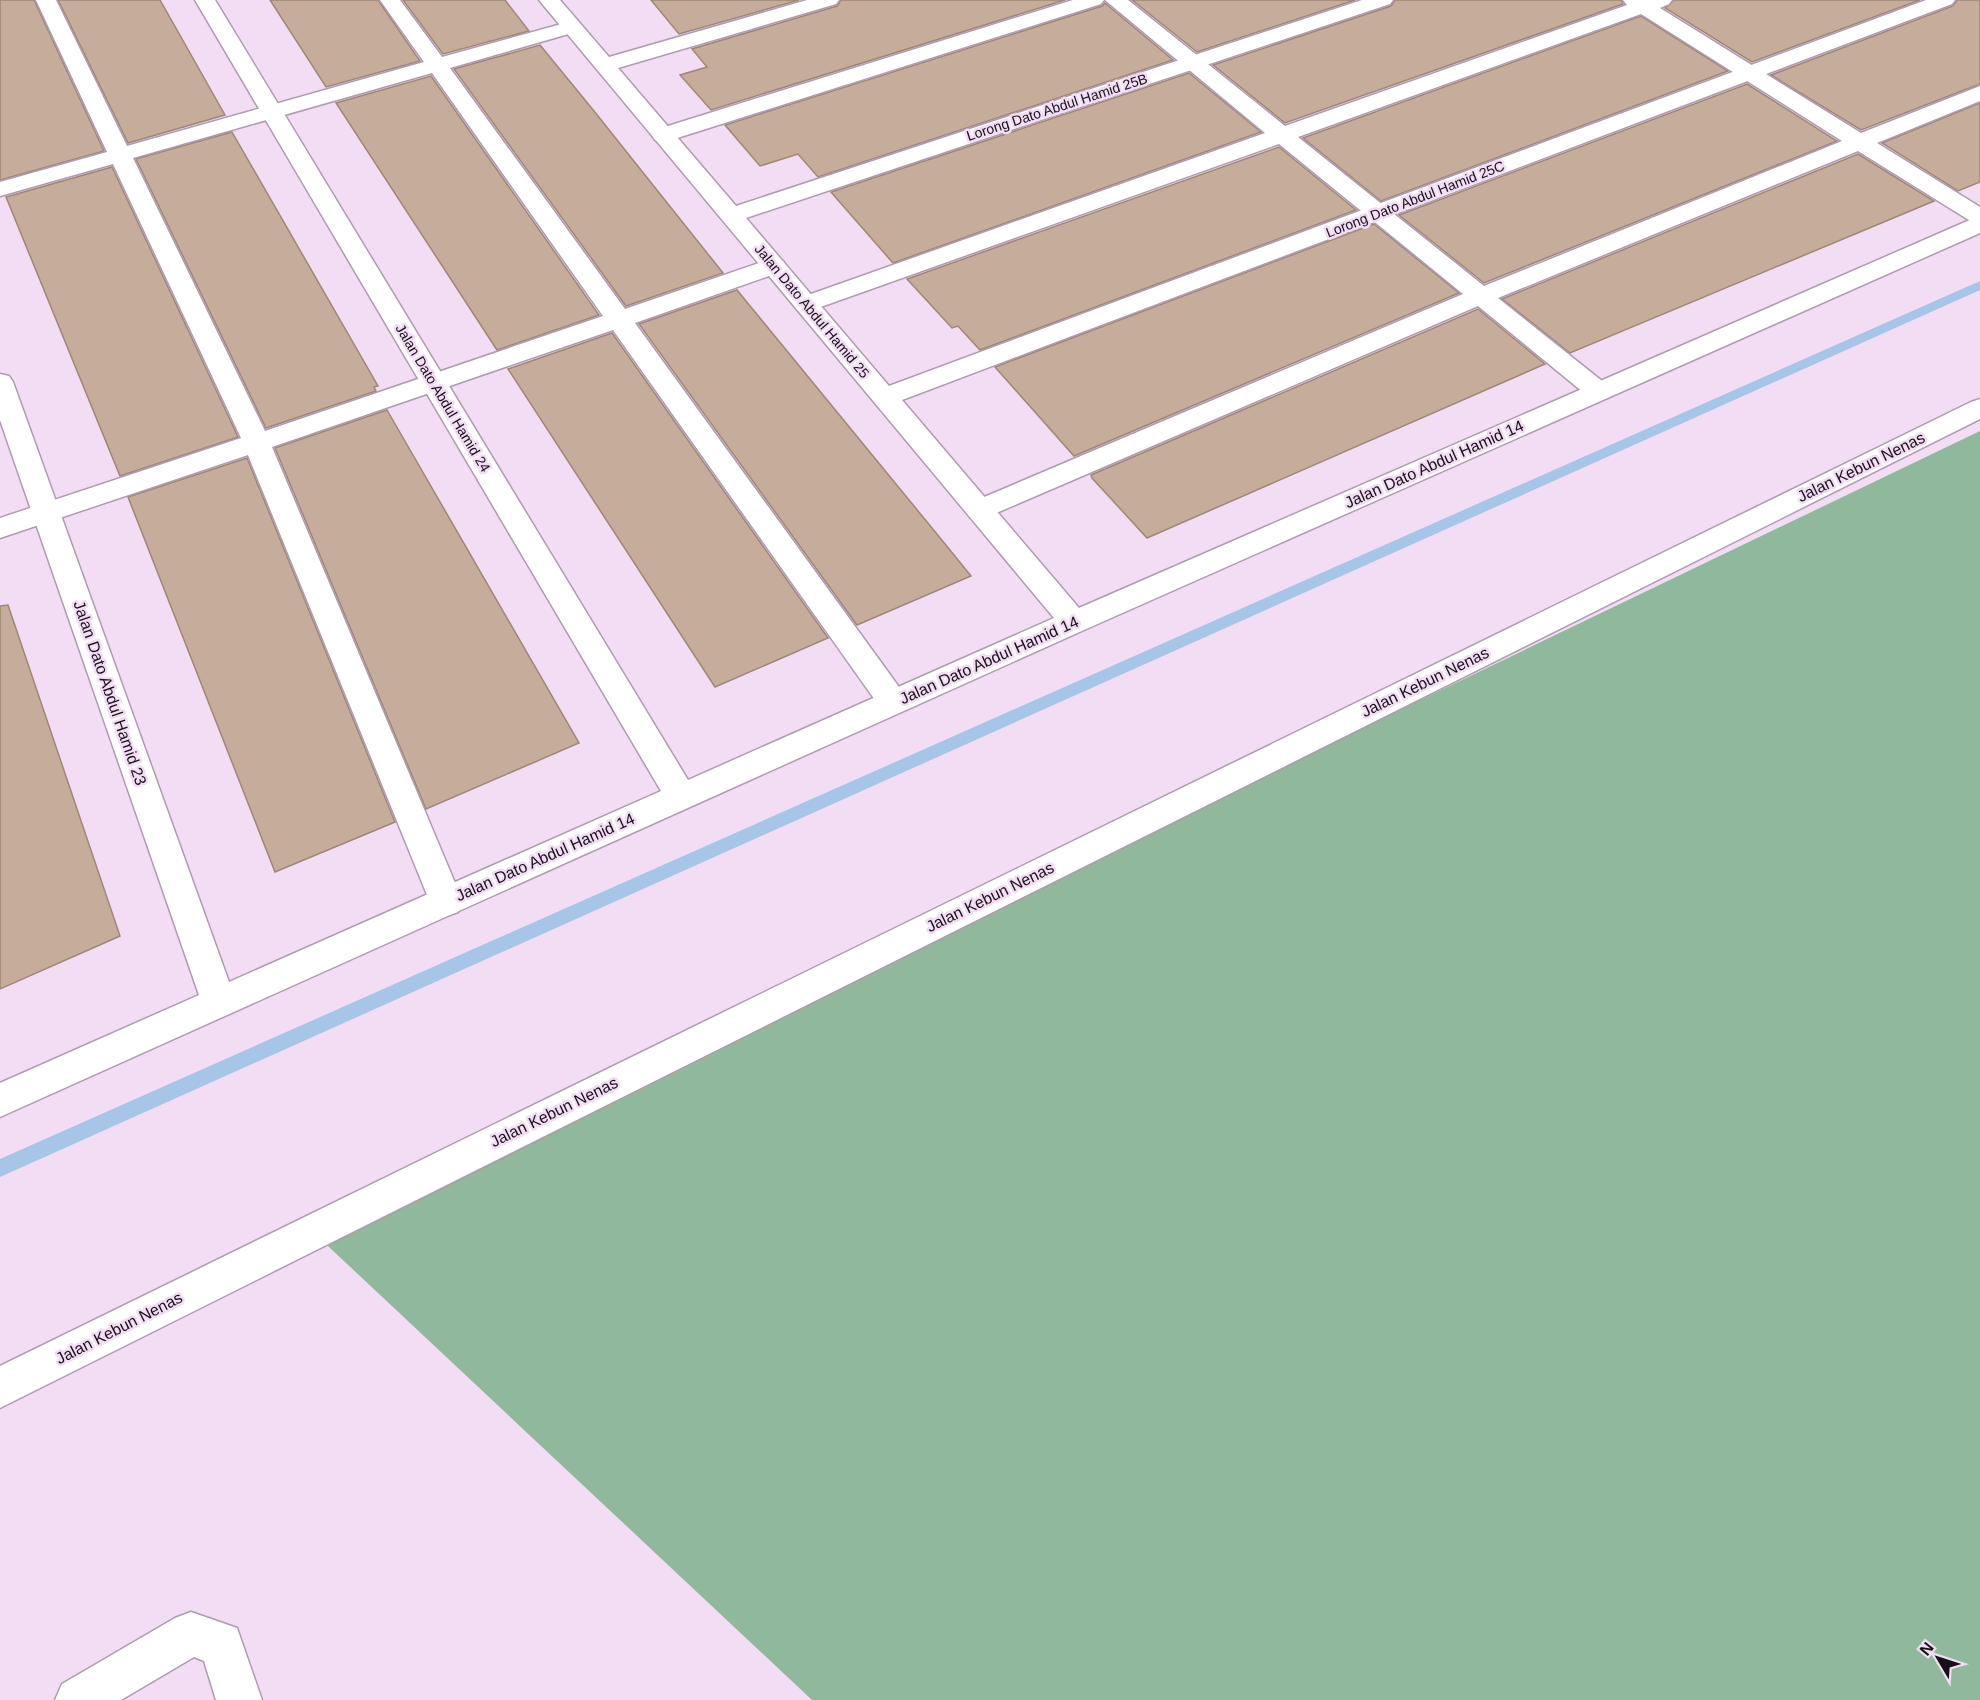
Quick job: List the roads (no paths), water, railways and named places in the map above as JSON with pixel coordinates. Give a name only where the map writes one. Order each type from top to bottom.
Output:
[{"type":"street","points":[[46,0],[257,442],[446,902]]},
{"type":"street","name":"Jalan Dato Abdul Hamid 24","points":[[206,0],[681,796]]},
{"type":"street","points":[[390,0],[892,702]]},
{"type":"street","name":"Jalan Dato Abdul Hamid 25","points":[[549,0],[1074,622]]},
{"type":"street","points":[[604,65],[829,0]]},
{"type":"street","points":[[663,135],[1094,0]]},
{"type":"street","points":[[1115,0],[1598,392]]},
{"type":"street","name":"Lorong Dato Abdul Hamid 25B","points":[[732,215],[1383,0]]},
{"type":"street","name":"Lorong Dato Abdul Hamid 25C","points":[[885,397],[1945,0]]},
{"type":"street","points":[[806,304],[1283,136],[1646,2],[1750,73],[1980,217]]},
{"type":"street","points":[[0,189],[572,27]]},
{"type":"street","points":[[980,510],[1480,296],[1980,93]]},
{"type":"street","name":"Jalan Dato Abdul Hamid 14","points":[[0,1100],[892,702],[1980,224]]},
{"type":"street","points":[[0,528],[434,384],[774,266]]},
{"type":"street","name":"Jalan Dato Abdul Hamid 23","points":[[0,382],[219,1003]]},
{"type":"street","name":"Jalan Kebun Nenas","points":[[0,1388],[1980,408]]},
{"type":"street","points":[[78,1700],[190,1634],[221,1644],[240,1700]]},
{"type":"waterway","points":[[0,1168],[1980,285]]}]
